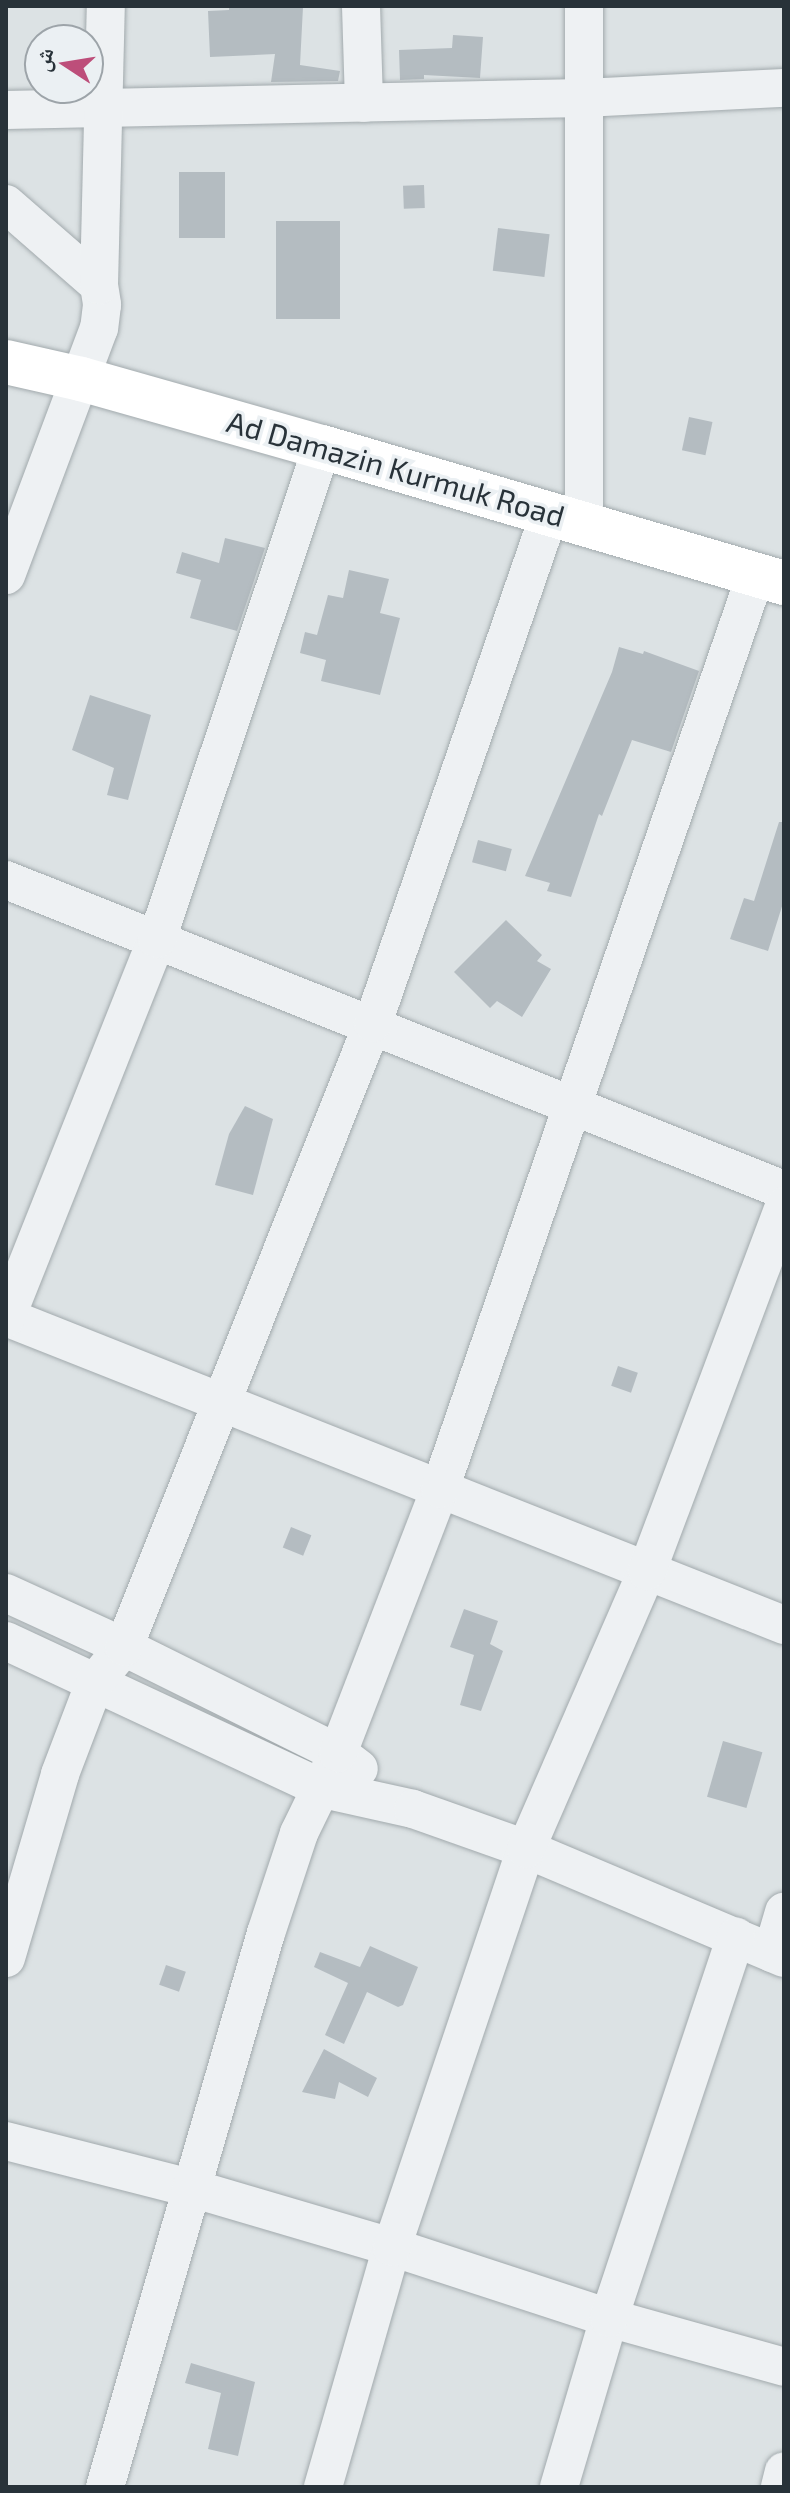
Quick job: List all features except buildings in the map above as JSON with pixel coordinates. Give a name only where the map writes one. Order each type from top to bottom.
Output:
[{"type":"highway","name":"Ad Damazin Kurmuk Road","points":[[6,362],[81,379],[322,447],[770,578]]},
{"type":"street","points":[[6,575],[99,328],[102,305],[99,285],[106,6]]},
{"type":"street","points":[[361,6],[364,103]]},
{"type":"street","points":[[6,1958],[60,1774],[95,1682],[124,1647],[373,1023],[567,517],[584,98],[584,6]]},
{"type":"street","points":[[6,110],[584,98],[784,88]]},
{"type":"street","points":[[6,204],[99,285]]},
{"type":"street","points":[[322,447],[157,939],[6,1317],[784,1625]]},
{"type":"street","points":[[105,2487],[294,1847],[338,1753],[440,1489],[574,1104],[770,578]]},
{"type":"street","points":[[6,880],[373,1023],[784,1190]]},
{"type":"street","points":[[323,2487],[392,2247],[526,1849],[647,1571],[784,1206]]},
{"type":"street","points":[[6,1593],[124,1647],[338,1753],[413,1809]]},
{"type":"street","points":[[6,1641],[323,1789],[413,1809],[526,1849],[778,1955],[784,1912]]},
{"type":"street","points":[[559,2487],[609,2318],[736,1937]]},
{"type":"street","points":[[6,2141],[191,2188],[392,2247],[609,2318],[784,2367]]},
{"type":"street","points":[[780,2487],[784,2471]]}]
